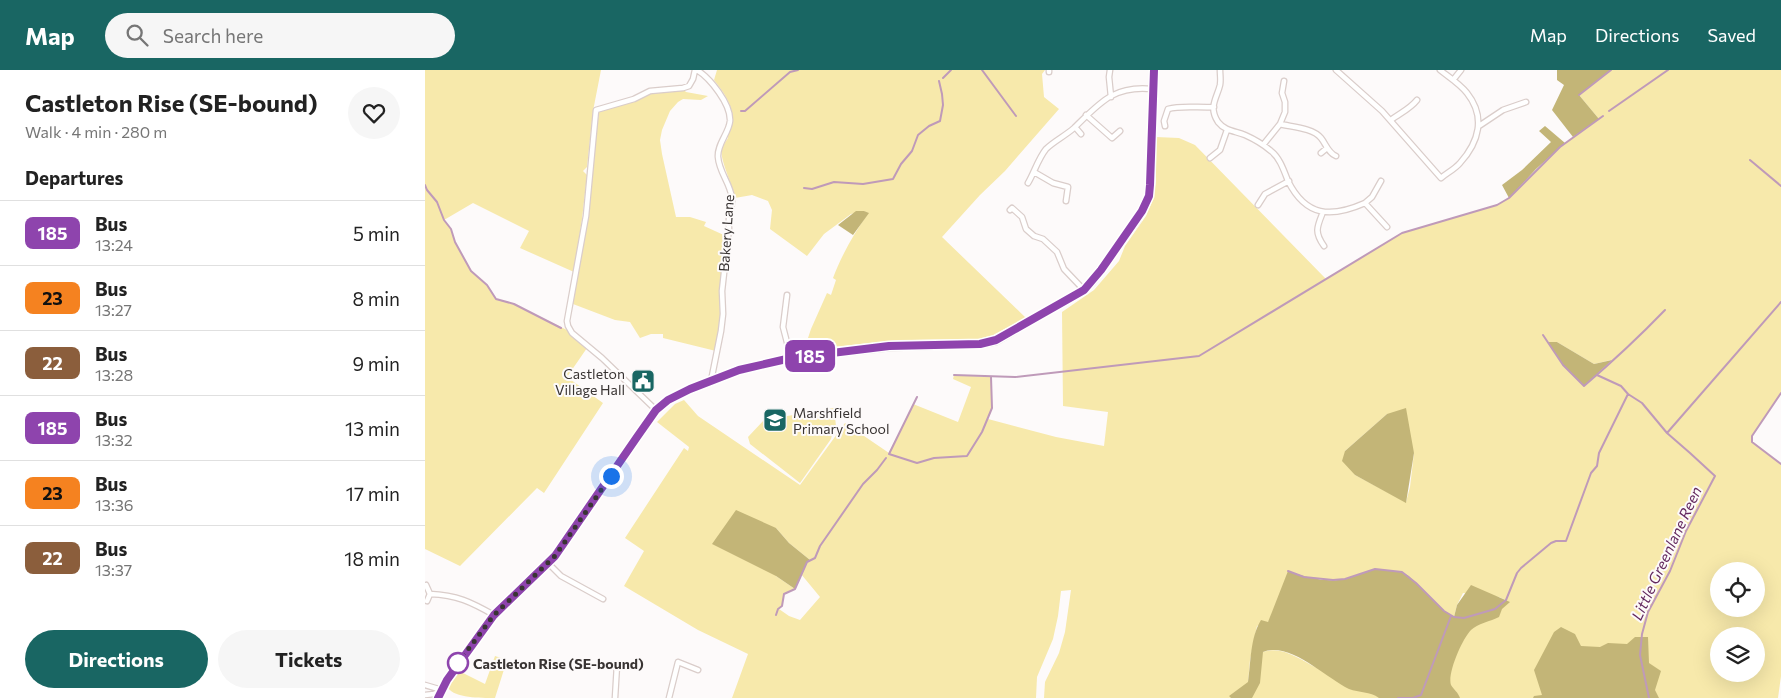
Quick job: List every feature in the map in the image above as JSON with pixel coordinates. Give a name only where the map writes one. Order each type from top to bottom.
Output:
[{"type":"street","name":"Bakery Lane","points":[[696,70],[713,83],[727,108],[730,120],[718,156],[732,199],[731,210],[727,218],[729,228],[722,291],[723,314],[711,381]]},
{"type":"street","points":[[656,410],[602,358],[572,333],[567,321],[586,216],[597,110],[633,99],[650,91],[689,86],[696,70]]},
{"type":"street","points":[[1110,70],[1111,97]]},
{"type":"street","points":[[438,698],[474,641],[494,615],[549,564],[656,410],[668,400],[739,370],[791,358],[889,346],[984,344],[996,340],[1084,290],[1137,220],[1146,204],[1150,185],[1154,70]]},
{"type":"street","points":[[1220,70],[1220,84],[1213,101],[1217,121],[1227,130],[1244,135],[1273,152],[1295,192],[1315,210],[1327,213],[1341,212],[1365,202],[1372,196],[1381,181]]},
{"type":"street","points":[[1335,70],[1342,72],[1391,120],[1441,178],[1459,165],[1469,152],[1479,126],[1473,102],[1466,91],[1441,70]]},
{"type":"street","points":[[1453,80],[1461,70]]},
{"type":"street","points":[[1263,145],[1280,124],[1285,112],[1285,102],[1282,93],[1284,81]]},
{"type":"street","points":[[1028,183],[1046,150],[1075,128],[1100,103],[1123,91],[1136,87],[1152,89]]},
{"type":"street","points":[[1391,120],[1412,107],[1417,100]]},
{"type":"street","points":[[1479,126],[1503,110],[1526,102]]},
{"type":"street","points":[[1165,126],[1163,121],[1168,109],[1195,106],[1214,107]]},
{"type":"street","points":[[1087,115],[1112,138],[1120,131]]},
{"type":"street","points":[[1280,124],[1312,132],[1320,136],[1332,155],[1336,156]]},
{"type":"street","points":[[1075,128],[1081,134]]},
{"type":"street","points":[[1210,158],[1219,150],[1227,130]]},
{"type":"street","points":[[1321,153],[1327,148]]},
{"type":"street","points":[[1219,150],[1225,155]]},
{"type":"street","points":[[1034,172],[1053,183],[1067,187],[1066,201]]},
{"type":"street","points":[[1258,205],[1265,194],[1289,181]]},
{"type":"street","points":[[1260,189],[1265,194]]},
{"type":"street","points":[[1365,202],[1387,227]]},
{"type":"street","points":[[1010,210],[1012,208],[1022,217],[1027,229],[1034,236],[1043,239],[1057,252],[1064,268],[1084,290]]},
{"type":"street","points":[[1323,212],[1317,229],[1317,237],[1324,246]]},
{"type":"street","points":[[1378,219],[1383,214]]},
{"type":"street","points":[[787,295],[783,328],[791,358]]},
{"type":"street","points":[[776,327],[783,328]]},
{"type":"street","points":[[549,564],[561,576],[603,599]]},
{"type":"street","points":[[426,585],[430,594],[427,601]]},
{"type":"street","points":[[430,594],[455,596],[471,602],[494,615]]},
{"type":"street","points":[[669,698],[678,662],[698,670]]},
{"type":"street","points":[[615,698],[617,665]]},
{"type":"street","points":[[425,685],[442,690]]},
{"type":"street","points":[[425,695],[434,694],[442,690]]},
{"type":"shaded area","points":[[425,70],[601,70],[593,111],[587,167],[583,171],[587,175],[574,272],[520,248],[529,231],[473,203],[444,220],[451,229],[455,242],[471,271],[487,285],[496,299],[514,304],[567,330],[587,348],[567,377],[603,403],[544,493],[537,488],[460,566],[425,549]]},
{"type":"shaded area","points":[[717,70],[1045,70],[1042,74],[1044,97],[1059,109],[1005,171],[980,195],[942,237],[1026,318],[993,335],[978,339],[898,340],[804,350],[827,293],[831,295],[836,280],[833,278],[840,261],[868,213],[863,211],[851,214],[824,234],[807,256],[770,229],[772,210],[768,201],[752,195],[735,198],[722,153],[722,148],[728,138],[727,135],[731,127],[732,113],[727,99],[714,80]]},
{"type":"shaded area","points":[[1557,70],[1611,70],[1579,95],[1599,119],[1573,137],[1552,110],[1564,85],[1557,80]]},
{"type":"shaded area","points":[[1611,70],[1781,70],[1781,393],[1752,436],[1753,442],[1781,464],[1781,676],[1778,698],[1044,698],[1045,682],[1059,653],[1065,632],[1071,590],[1061,591],[1053,639],[1037,677],[1036,698],[732,698],[748,654],[698,630],[624,586],[644,551],[625,538],[684,448],[688,451],[689,447],[657,422],[675,404],[684,400],[698,416],[800,485],[845,423],[889,453],[913,404],[958,422],[971,387],[953,379],[954,375],[991,377],[992,408],[988,419],[1056,437],[1104,446],[1108,412],[1063,406],[1062,312],[1094,290],[1119,261],[1125,246],[1146,216],[1153,199],[1156,181],[1156,137],[1179,138],[1195,145],[1326,279],[1402,233],[1497,205],[1509,198],[1560,147],[1599,119],[1579,95]],"holes":[[[1548,342],[1557,342],[1594,364],[1611,360],[1584,386]],[[1387,414],[1414,453],[1410,487],[1406,502],[1355,475],[1345,451]],[[776,528],[789,543],[810,560],[801,574],[820,597],[800,620],[789,616],[779,609],[782,606],[784,594],[795,589],[776,576]],[[1375,569],[1402,572],[1409,576],[1444,611],[1317,668],[1284,652],[1277,650],[1263,652],[1248,683],[1250,660],[1257,626],[1268,622],[1304,577],[1333,580],[1345,579]],[[1463,593],[1499,597],[1506,600],[1454,617]]]},
{"type":"shaded area","points":[[684,90],[708,96],[701,100],[683,99],[678,102],[670,111],[660,140],[676,217],[690,217],[706,222],[704,226],[726,236],[721,319],[716,351],[663,338],[663,334],[651,334],[640,338],[630,322],[615,320],[573,304],[588,219],[599,111],[633,102],[653,93]]},
{"type":"shaded area","points":[[1545,126],[1565,143],[1536,169],[1509,198],[1502,185],[1522,170],[1551,142],[1539,131]]},
{"type":"shaded area","points":[[856,211],[869,213],[853,235],[838,225]]},
{"type":"shaded area","points":[[1548,342],[1557,342],[1594,364],[1612,360],[1584,386],[1563,365]]},
{"type":"shaded area","points":[[834,408],[836,426],[834,427],[831,439],[800,483],[750,444],[748,437],[764,420]]},
{"type":"shaded area","points":[[1406,408],[1414,453],[1406,503],[1355,475],[1342,461],[1345,451],[1387,414]]},
{"type":"shaded area","points":[[736,510],[776,528],[789,543],[810,560],[807,562],[795,589],[776,576],[712,544]]},
{"type":"shaded area","points":[[1375,569],[1402,572],[1409,576],[1444,611],[1454,617],[1457,605],[1471,585],[1510,602],[1502,609],[1499,617],[1480,624],[1467,634],[1453,665],[1450,680],[1451,685],[1460,698],[1379,698],[1372,694],[1349,689],[1296,656],[1274,650],[1263,652],[1260,683],[1252,698],[1231,698],[1229,696],[1248,682],[1253,642],[1257,627],[1261,620],[1268,622],[1288,571],[1323,580],[1337,580]]},
{"type":"shaded area","points":[[1561,627],[1575,634],[1581,646],[1600,647],[1608,643],[1627,644],[1635,637],[1648,637],[1649,663],[1661,671],[1655,690],[1659,698],[1533,698],[1534,696],[1542,695],[1534,670],[1554,632]]},
{"type":"shaded area","points":[[495,656],[507,660],[495,698],[462,696],[448,688],[457,670],[485,684]]},
{"type":"waterway","points":[[741,111],[745,111],[790,72],[798,70]]},
{"type":"waterway","points":[[943,78],[951,70]]},
{"type":"waterway","points":[[982,70],[1016,116]]},
{"type":"waterway","points":[[1579,95],[1611,70]]},
{"type":"waterway","points":[[1609,111],[1668,70]]},
{"type":"waterway","points":[[804,188],[812,189],[834,182],[863,184],[893,179],[901,164],[912,151],[918,135],[929,126],[940,121],[943,105],[939,81]]},
{"type":"waterway","points":[[954,375],[1015,377],[1199,356],[1402,233],[1497,205],[1509,198],[1560,147],[1603,116]]},
{"type":"waterway","points":[[1750,160],[1781,186]]},
{"type":"waterway","points":[[425,185],[437,202],[444,220],[451,229],[455,242],[471,271],[487,285],[496,299],[514,304],[561,328]]},
{"type":"waterway","name":"Little Greenlane Reen","points":[[1649,698],[1640,655],[1642,634],[1648,612],[1670,571],[1686,531],[1715,476],[1667,433],[1781,302]]},
{"type":"waterway","points":[[1543,335],[1563,365],[1584,386],[1665,310]]},
{"type":"waterway","points":[[1597,375],[1621,386],[1628,394],[1642,403],[1667,433]]},
{"type":"waterway","points":[[917,397],[889,454],[917,463],[934,458],[967,456],[982,432],[992,408],[991,377]]},
{"type":"waterway","points":[[1781,393],[1752,436],[1752,442],[1781,464]]},
{"type":"waterway","points":[[1288,571],[1304,577],[1333,580],[1345,579],[1375,569],[1402,572],[1444,611],[1454,617],[1464,618],[1495,609],[1506,600],[1521,568],[1551,543],[1566,541],[1591,473],[1597,466],[1599,453],[1628,394]]},
{"type":"waterway","points":[[776,615],[778,609],[782,606],[784,594],[795,589],[807,562],[815,558],[820,546],[863,484],[886,458]]},
{"type":"waterway","points":[[1398,698],[1413,698],[1421,695],[1451,616]]},
{"type":"bus line","name":"185","points":[[438,698],[447,680],[494,615],[549,564],[656,410],[668,400],[690,389],[739,370],[791,358],[889,346],[980,344],[996,340],[1079,294],[1088,287],[1137,220],[1149,196],[1154,70]]},
{"type":"place","name":"Castleton Village Hall","points":[[643,381]]},
{"type":"place","name":"Marshfield Primary School","points":[[775,420]]},
{"type":"place","name":"Castleton Rise (SE-bound)","points":[[458,663]]},
{"type":"route","points":[[458,663],[494,615],[549,564],[611,476]]}]
